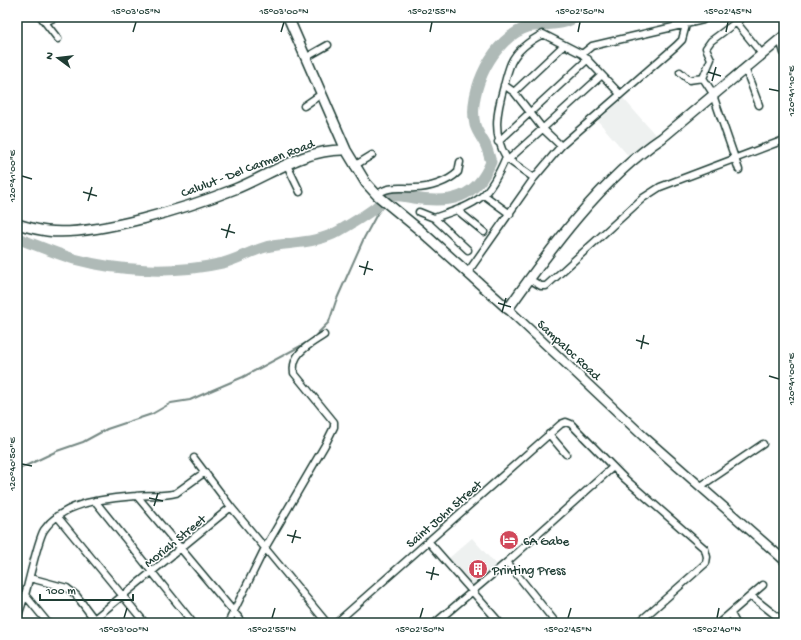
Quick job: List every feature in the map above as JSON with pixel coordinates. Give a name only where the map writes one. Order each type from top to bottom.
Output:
[{"type":"main road","name":"Sampaloc Road","points":[[288,17],[320,96],[354,166],[366,183],[378,196],[468,272],[508,309]]},
{"type":"main road","points":[[508,309],[529,279],[572,226],[609,184],[648,148],[714,95],[782,37]]},
{"type":"main road","name":"Calulut - Del Carmen Road","points":[[17,224],[47,231],[59,232],[76,231],[126,223],[235,189],[287,165],[326,151],[346,150]]},
{"type":"street","points":[[41,17],[58,39]]},
{"type":"street","points":[[45,22],[56,17]]},
{"type":"street","points":[[703,78],[712,59],[706,48],[711,42],[744,17]]},
{"type":"street","points":[[582,54],[592,46],[702,20]]},
{"type":"street","points":[[736,22],[762,54]]},
{"type":"street","points":[[468,272],[534,178],[561,146],[676,46],[682,40],[686,25]]},
{"type":"street","points":[[534,178],[507,159],[498,142],[496,119],[511,62],[531,40],[543,34],[563,46],[582,54],[620,94]]},
{"type":"street","points":[[782,37],[784,53]]},
{"type":"street","points":[[305,58],[328,45]]},
{"type":"street","points":[[514,92],[563,46]]},
{"type":"street","points":[[498,142],[588,59]]},
{"type":"street","points":[[746,68],[759,105]]},
{"type":"street","points":[[680,72],[689,80],[703,78]]},
{"type":"street","points":[[434,218],[469,206],[484,195],[498,176],[507,159],[544,129],[602,75]]},
{"type":"street","points":[[703,78],[714,95],[734,159],[739,170]]},
{"type":"street","points":[[504,85],[514,92],[544,129],[561,146]]},
{"type":"street","points":[[304,106],[320,96]]},
{"type":"street","points":[[529,279],[541,286],[546,286],[652,192],[784,140]]},
{"type":"street","points":[[354,166],[372,155]]},
{"type":"street","points":[[378,196],[386,189],[423,188],[440,182],[455,175],[460,167],[460,162]]},
{"type":"street","points":[[287,165],[300,192]]},
{"type":"street","points":[[484,195],[510,214]]},
{"type":"street","points":[[457,210],[484,232]]},
{"type":"street","points":[[419,212],[434,218],[468,250]]},
{"type":"street","name":"Sampaloc Road","points":[[508,309],[643,436],[784,560]]},
{"type":"street","points":[[228,623],[235,613],[265,548],[326,445],[334,427],[334,422],[294,373],[293,364],[298,354],[324,335]]},
{"type":"street","name":"Saint John Street","points":[[336,623],[561,424],[566,422],[571,424],[613,467]]},
{"type":"street","points":[[549,434],[566,454]]},
{"type":"street","points":[[701,486],[763,444]]},
{"type":"street","points":[[194,458],[231,507],[327,623]]},
{"type":"street","points":[[435,623],[507,562],[613,467],[706,549],[706,563],[638,623]]},
{"type":"street","points":[[17,619],[43,531],[59,514],[95,501],[176,493],[205,472]]},
{"type":"street","points":[[137,496],[243,623]]},
{"type":"street","points":[[95,501],[151,573],[193,623]]},
{"type":"street","name":"Moriah Street","points":[[96,621],[231,507]]},
{"type":"street","points":[[57,516],[145,623]]},
{"type":"street","points":[[428,541],[500,623]]},
{"type":"street","points":[[507,562],[556,623]]},
{"type":"street","points":[[30,578],[67,588],[76,595],[96,621]]},
{"type":"street","points":[[719,623],[763,585]]},
{"type":"street","points":[[25,595],[48,623]]},
{"type":"street","points":[[751,596],[784,622]]},
{"type":"street","points":[[731,614],[736,623]]},
{"type":"shaded area","points":[[623,98],[658,138],[631,159],[598,121]]},
{"type":"shaded area","points":[[472,538],[498,567],[473,589],[448,559]]},
{"type":"waterway","points":[[17,238],[67,257],[111,267],[148,270],[186,269],[223,263],[266,247],[312,240],[330,235],[357,220],[385,199],[392,196],[426,200],[450,199],[460,196],[478,184],[491,162],[486,146],[476,128],[474,111],[475,97],[479,82],[494,53],[504,42],[516,33],[528,27],[559,24],[575,17]]},
{"type":"waterway","points":[[311,340],[329,322],[336,301],[364,238],[377,214],[384,205]]},
{"type":"waterway","points":[[17,470],[57,451],[83,442],[107,429],[152,414],[171,403],[190,400],[243,377],[308,342]]},
{"type":"place","name":"6A Gabe","points":[[509,540]]},
{"type":"place","name":"Printing Press","points":[[478,569]]}]
